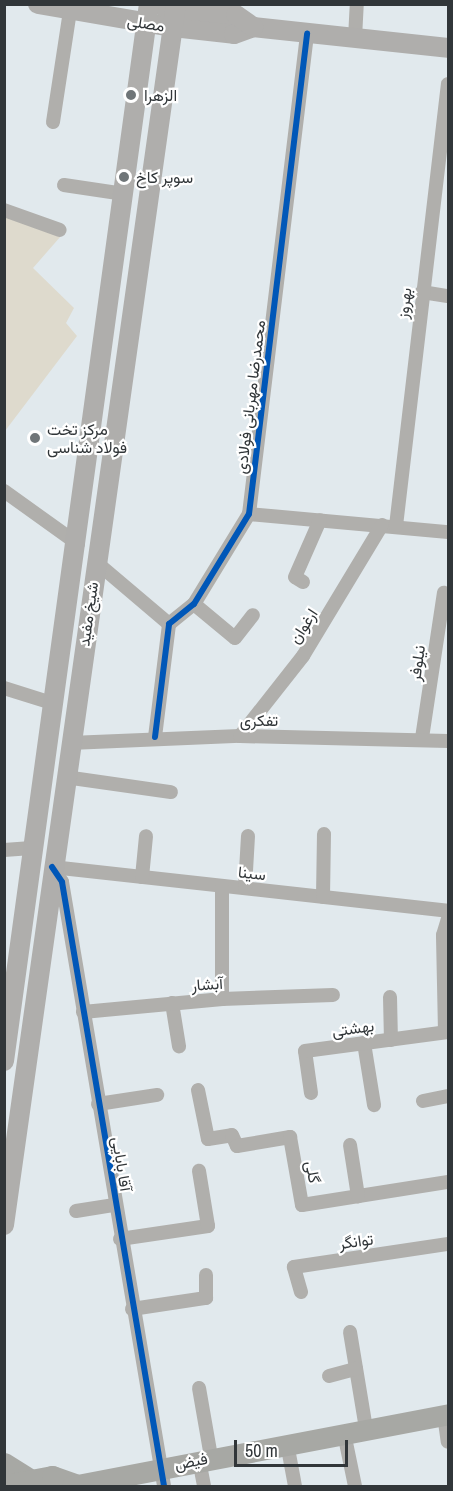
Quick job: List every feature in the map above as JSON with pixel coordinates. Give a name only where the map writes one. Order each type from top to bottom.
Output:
[{"type":"main road","name":"مصلی","points":[[38,4],[70,11],[147,9],[175,13],[234,33],[254,27],[448,48]]},
{"type":"main road","name":"شیخ مفید","points":[[4,1061],[78,544],[147,9]]},
{"type":"main road","name":"شیخ مفید","points":[[5,1214],[8,1173],[175,13]]},
{"type":"main road","points":[[118,242],[128,252],[140,245]]},
{"type":"main road","points":[[113,282],[124,278],[135,283]]},
{"type":"main road","name":"فیض","points":[[74,1485],[162,1477],[205,1459],[446,1414]]},
{"type":"main road","points":[[4,1463],[31,1480]]},
{"type":"main road","points":[[4,1485],[52,1476],[74,1485]]},
{"type":"street","points":[[355,38],[357,4]]},
{"type":"street","points":[[53,122],[70,11]]},
{"type":"street","name":"محمدرضا مهربانی فولادی","points":[[169,624],[194,604],[249,514],[307,33]]},
{"type":"street","name":"بهروز","points":[[389,526],[448,84]]},
{"type":"street","points":[[64,185],[124,194]]},
{"type":"street","points":[[4,210],[60,230]]},
{"type":"street","points":[[422,292],[448,296]]},
{"type":"street","points":[[4,491],[78,544]]},
{"type":"street","points":[[249,514],[448,532]]},
{"type":"street","points":[[303,582],[295,577],[320,520]]},
{"type":"street","name":"ارغوان","points":[[240,736],[303,656],[389,526]]},
{"type":"street","points":[[96,562],[169,624],[155,737]]},
{"type":"street","name":"نیلوفر","points":[[422,738],[444,593]]},
{"type":"street","points":[[194,604],[235,638],[253,615]]},
{"type":"street","points":[[4,688],[55,704]]},
{"type":"street","name":"تفکری","points":[[70,743],[155,737],[240,736],[422,738],[448,741]]},
{"type":"street","points":[[65,777],[171,792]]},
{"type":"street","points":[[323,897],[324,834]]},
{"type":"street","points":[[142,877],[146,836]]},
{"type":"street","points":[[245,888],[248,836]]},
{"type":"street","points":[[4,850],[35,848]]},
{"type":"street","name":"سینا","points":[[52,867],[448,911]]},
{"type":"street","name":"آقا بابایی","points":[[52,867],[62,882],[120,1239],[162,1477]]},
{"type":"street","points":[[222,886],[222,999]]},
{"type":"street","points":[[447,1032],[443,935],[448,919]]},
{"type":"street","name":"آبشار","points":[[83,1012],[222,999],[333,995]]},
{"type":"street","points":[[390,997],[391,1040]]},
{"type":"street","points":[[172,1003],[179,1046]]},
{"type":"street","name":"بهشتی","points":[[311,1093],[305,1051],[447,1032]]},
{"type":"street","points":[[364,1043],[374,1105]]},
{"type":"street","name":"گلی","points":[[198,1090],[208,1139],[232,1135],[237,1146],[290,1137],[302,1205],[448,1182]]},
{"type":"street","points":[[98,1104],[157,1095]]},
{"type":"street","points":[[423,1101],[448,1096]]},
{"type":"street","points":[[350,1144],[358,1196]]},
{"type":"street","points":[[120,1239],[208,1226],[199,1171]]},
{"type":"street","points":[[76,1211],[115,1205]]},
{"type":"street","name":"توانگر","points":[[301,1292],[294,1267],[448,1244]]},
{"type":"street","points":[[132,1309],[206,1298],[206,1275]]},
{"type":"street","points":[[350,1332],[366,1429]]},
{"type":"street","points":[[329,1376],[356,1369]]},
{"type":"street","points":[[199,1388],[205,1459],[204,1486]]},
{"type":"street","points":[[446,1414],[448,1442]]},
{"type":"street","points":[[344,1433],[355,1486]]},
{"type":"street","points":[[287,1443],[295,1486]]},
{"type":"shaded area","points":[[5,215],[61,236],[33,268],[74,308],[66,323],[77,336],[5,431]]},
{"type":"cycle path","points":[[155,737],[169,624],[194,604],[249,514],[307,33]]},
{"type":"cycle path","points":[[52,867],[62,882],[164,1486]]},
{"type":"place","name":"الزهرا","points":[[131,95]]},
{"type":"place","name":"سوپر کاخ","points":[[124,177]]},
{"type":"place","name":"مرکز تخت فولاد شناسی","points":[[35,438]]}]
